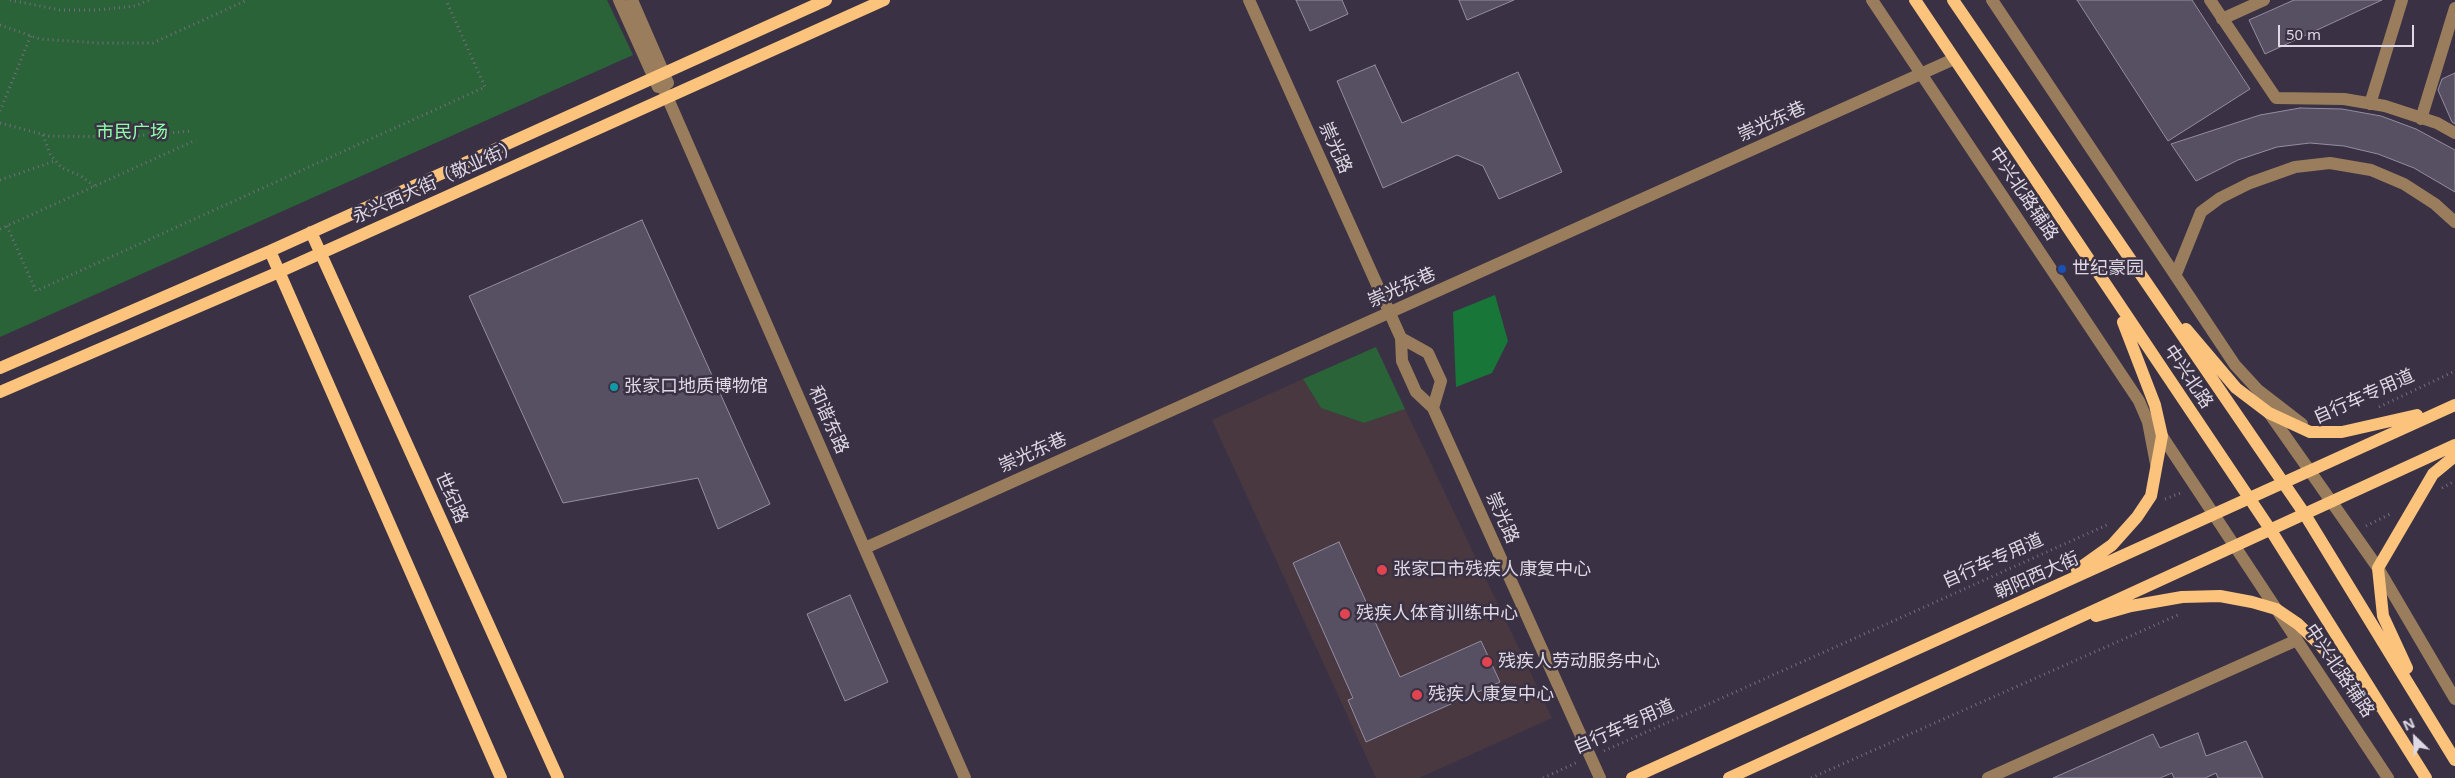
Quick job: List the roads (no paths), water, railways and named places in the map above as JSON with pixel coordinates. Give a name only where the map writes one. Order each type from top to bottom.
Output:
[{"type":"main road","name":"永兴西大街（敬业街）","points":[[0,368],[270,251],[826,0]]},
{"type":"main road","name":"永兴西大街（敬业街）","points":[[0,392],[322,253],[884,0]]},
{"type":"main road","name":"中兴北路","points":[[1915,0],[2248,499],[2270,529],[2426,778]]},
{"type":"main road","name":"中兴北路","points":[[1953,0],[2304,513],[2455,760]]},
{"type":"main road","name":"世纪路","points":[[311,232],[558,778]]},
{"type":"main road","points":[[270,251],[501,778]]},
{"type":"main road","points":[[2144,280],[2236,388],[2269,413],[2310,432],[2342,432],[2393,422],[2455,404]]},
{"type":"main road","points":[[2049,589],[2112,544],[2151,496],[2162,436],[2155,404],[2112,296]]},
{"type":"main road","name":"朝阳西大街","points":[[1632,778],[2455,404]]},
{"type":"main road","points":[[1730,778],[2455,445]]},
{"type":"main road","points":[[2429,718],[2383,616],[2378,568],[2433,474],[2455,456]]},
{"type":"main road","points":[[2060,626],[2131,606],[2182,597],[2220,596],[2276,609],[2298,624],[2321,646],[2398,734]]},
{"type":"street","name":"和谐东路","points":[[619,0],[659,75]]},
{"type":"street","name":"和谐东路","points":[[632,0],[668,96],[966,778]]},
{"type":"street","name":"崇光路","points":[[1249,0],[1401,338],[1402,361],[1416,392],[1433,408],[1600,778]]},
{"type":"street","name":"中兴北路辅路","points":[[1872,0],[1920,75],[2056,274],[2388,778]]},
{"type":"street","points":[[1992,0],[2235,365],[2378,568],[2455,699]]},
{"type":"street","points":[[2210,0],[2276,98],[2344,99],[2385,106],[2437,123],[2455,133]]},
{"type":"street","points":[[2222,20],[2264,0]]},
{"type":"street","points":[[2370,104],[2402,0]]},
{"type":"street","points":[[2422,119],[2450,45],[2455,8]]},
{"type":"street","name":"崇光东巷","points":[[865,548],[1954,60]]},
{"type":"street","points":[[2176,274],[2201,212],[2220,198],[2250,183],[2295,167],[2330,163],[2371,170],[2404,184],[2435,204],[2455,222]]},
{"type":"street","points":[[1401,338],[1428,353],[1440,381],[1433,408]]},
{"type":"street","points":[[2235,365],[2258,390],[2290,416],[2318,433]]},
{"type":"street","name":"中兴北路辅路","points":[[2139,401],[2148,422],[2156,468]]},
{"type":"street","points":[[1988,778],[2297,640]]},
{"type":"place","name":"世纪豪园","points":[[2062,269]]},
{"type":"place","name":"张家口地质博物馆","points":[[614,387]]},
{"type":"place","name":"张家口市残疾人康复中心","points":[[1382,570]]},
{"type":"place","name":"残疾人体育训练中心","points":[[1345,614]]},
{"type":"place","name":"残疾人劳动服务中心","points":[[1487,662]]},
{"type":"place","name":"残疾人康复中心","points":[[1417,695]]},
{"type":"park label","name":"市民广场","points":[[132,133]]}]
